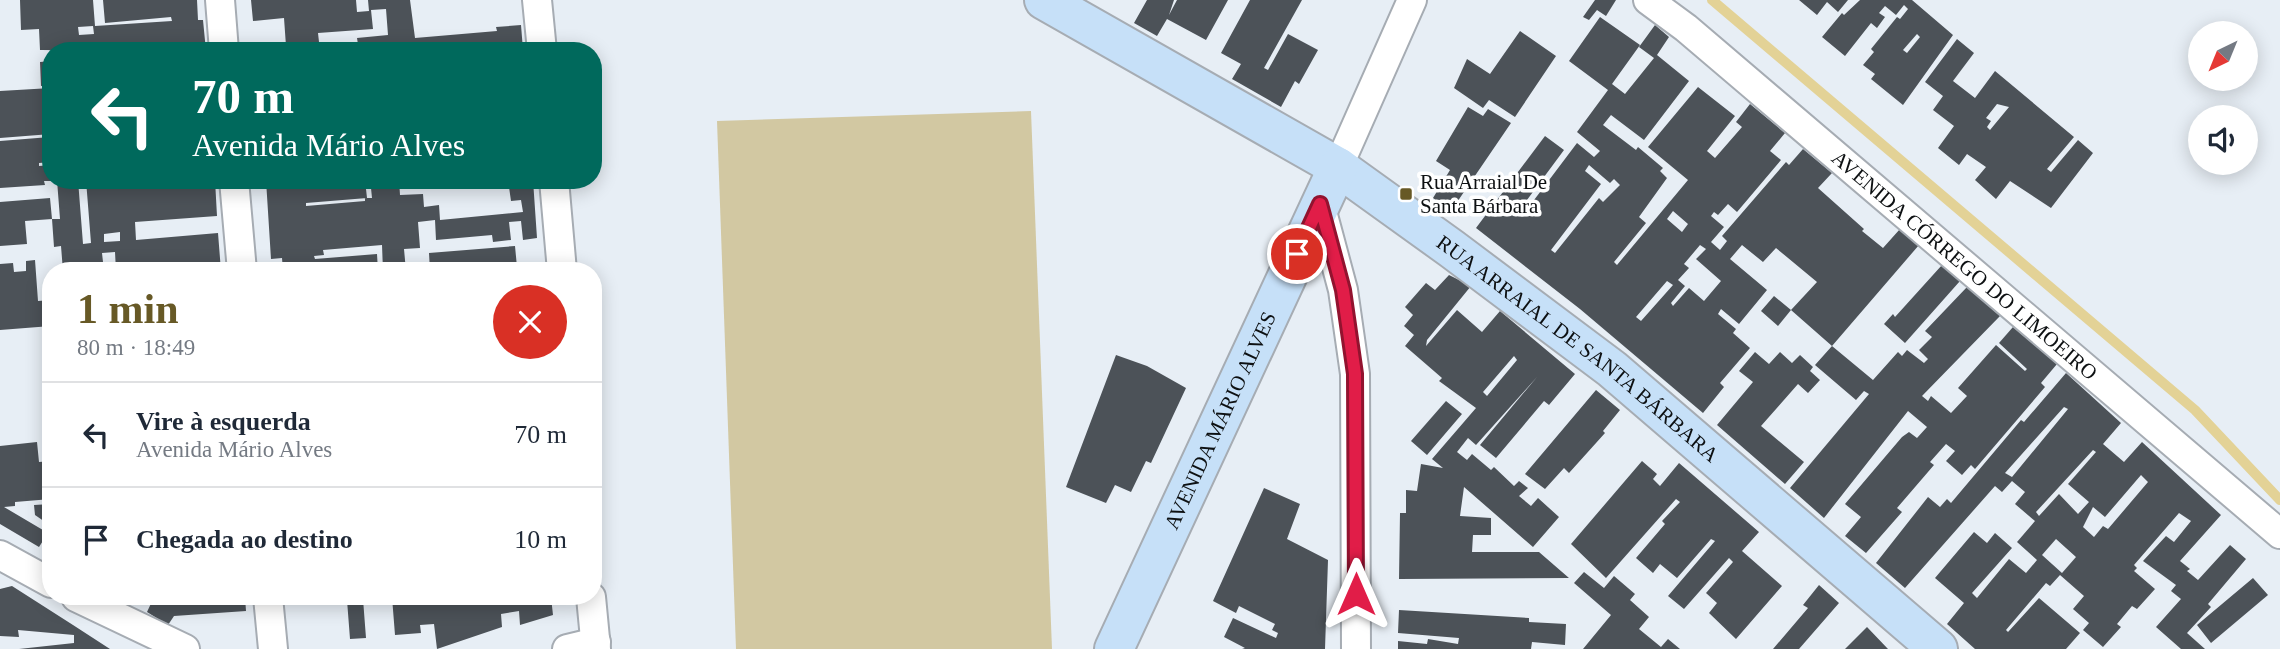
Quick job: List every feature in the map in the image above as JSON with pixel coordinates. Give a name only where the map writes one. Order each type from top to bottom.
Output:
[{"type":"street","points":[[220,0],[223,42]]},
{"type":"street","points":[[537,0],[541,42]]},
{"type":"street","name":"RUA ARRAIAL DE SANTA BÁRBARA","points":[[1044,0],[1338,167],[1612,369],[1937,649]]},
{"type":"street","name":"AVENIDA MÁRIO ALVES","points":[[1114,649],[1338,167],[1412,0]]},
{"type":"street","name":"AVENIDA CÓRREGO DO LIMOEIRO","points":[[1648,0],[1686,28],[2280,534]]},
{"type":"street","points":[[235,189],[241,262]]},
{"type":"street","points":[[555,189],[561,262]]},
{"type":"street","points":[[1320,204],[1343,290],[1355,374],[1356,649]]},
{"type":"street","points":[[0,555],[42,578]]},
{"type":"street","points":[[93,605],[185,649]]},
{"type":"street","points":[[269,605],[273,649]]},
{"type":"street","points":[[567,649],[596,645],[593,605]]},
{"type":"shaded area","points":[[1031,111],[1052,649],[736,649],[717,121]]},
{"type":"building","points":[[20,0],[93,0],[95,26],[172,21],[171,17],[105,23],[103,0],[197,0],[198,20],[203,20],[205,42],[42,42],[40,50],[39,29],[21,30]],"holes":[[[93,26],[94,34],[79,35],[78,27]]]},
{"type":"building","points":[[251,0],[356,0],[357,12],[369,11],[368,0],[410,0],[415,38],[497,31],[496,27],[521,25],[522,42],[358,42],[357,38],[388,35],[386,9],[371,10],[373,29],[318,33],[319,42],[286,42],[284,18],[253,21]]},
{"type":"building","points":[[1147,0],[1174,0],[1169,15],[1177,0],[1228,0],[1206,40],[1167,19],[1157,36],[1134,23]]},
{"type":"building","points":[[1250,0],[1302,0],[1264,68],[1268,70],[1288,34],[1318,50],[1299,84],[1295,81],[1281,107],[1232,79],[1241,64],[1221,53]]},
{"type":"building","points":[[1595,0],[1616,0],[1606,16],[1597,10],[1589,20],[1583,17]]},
{"type":"building","points":[[1799,0],[1848,0],[1838,12],[1827,2],[1817,15]]},
{"type":"building","points":[[1860,0],[1912,0],[1953,35],[1903,105],[1871,79],[1875,74],[1863,65],[1874,52],[1871,49],[1897,17],[1900,19],[1908,9],[1904,5],[1896,15],[1885,6],[1879,13],[1885,17],[1877,28],[1871,23],[1845,56],[1822,37],[1842,13],[1844,15]],"holes":[[[1917,34],[1920,37],[1907,53],[1903,50]]]},
{"type":"building","points":[[1600,17],[1640,45],[1612,84],[1625,94],[1654,58],[1639,47],[1655,25],[1669,37],[1657,55],[1689,81],[1644,140],[1611,115],[1603,125],[1636,150],[1638,147],[1663,168],[1660,171],[1667,178],[1639,217],[1646,223],[1614,262],[1617,265],[1688,180],[1648,147],[1698,87],[1735,116],[1707,151],[1715,158],[1742,127],[1736,122],[1750,104],[1785,133],[1770,151],[1781,160],[1737,212],[1728,204],[1718,215],[1714,212],[1711,216],[1724,227],[1711,242],[1720,250],[1727,241],[1722,236],[1786,162],[1789,165],[1803,149],[1832,173],[1818,188],[1864,229],[1862,231],[1883,248],[1900,229],[1919,245],[1832,346],[1791,310],[1817,282],[1776,248],[1763,262],[1742,245],[1730,259],[1767,290],[1739,324],[1721,309],[1718,314],[1736,329],[1733,333],[1750,348],[1720,383],[1724,387],[1703,413],[1580,309],[1476,228],[1545,136],[1564,150],[1521,208],[1525,212],[1577,143],[1594,157],[1600,151],[1577,132],[1608,90],[1569,61]],"holes":[[[1589,165],[1610,183],[1614,179],[1620,185],[1603,202],[1599,198],[1555,253],[1551,250],[1601,184],[1585,171]],[[1673,211],[1688,224],[1682,232],[1667,219]],[[1700,245],[1706,249],[1696,259],[1721,281],[1704,301],[1689,288],[1673,306],[1671,303],[1685,286],[1678,280],[1689,268],[1684,264]],[[1667,281],[1673,285],[1641,321],[1636,317]]]},
{"type":"building","points":[[1520,31],[1556,56],[1515,117],[1489,100],[1483,108],[1454,88],[1467,59],[1490,74]]},
{"type":"building","points":[[1957,39],[1974,53],[1953,81],[1975,98],[1995,71],[2074,137],[2047,169],[2051,172],[2078,140],[2093,153],[2051,208],[2010,181],[1996,199],[1975,180],[1986,167],[1967,154],[1959,165],[1938,148],[1954,126],[1933,110],[1943,96],[1925,82]],"holes":[[[1997,104],[2009,107],[1990,130],[1987,127],[1991,121],[1986,118]]]},
{"type":"building","points":[[40,62],[42,62],[41,86]]},
{"type":"building","points":[[42,89],[42,135],[0,138],[0,91]]},
{"type":"building","points":[[1468,107],[1483,116],[1488,109],[1511,123],[1451,211],[1433,198],[1450,170],[1436,161]]},
{"type":"building","points":[[42,138],[42,163],[39,166],[42,166],[42,185],[0,188],[0,141]]},
{"type":"building","points":[[58,189],[79,189],[83,244],[91,243],[87,189],[216,189],[217,216],[135,222],[136,240],[218,233],[220,262],[116,262],[115,252],[102,253],[103,262],[62,262],[61,246],[54,247],[52,219],[60,219]],"holes":[[[120,232],[120,241],[104,242],[104,234]]]},
{"type":"building","points":[[267,189],[366,189],[367,198],[372,198],[371,189],[400,189],[400,195],[423,194],[424,207],[439,205],[440,220],[523,212],[521,200],[511,201],[509,189],[534,189],[537,238],[523,240],[521,221],[509,222],[511,240],[493,242],[492,235],[436,240],[435,220],[418,222],[420,248],[404,249],[405,262],[383,262],[382,245],[323,250],[324,255],[314,256],[315,259],[377,254],[377,262],[282,262],[282,258],[271,259]],"holes":[[[365,198],[365,201],[306,206],[306,203]]]},
{"type":"building","points":[[50,198],[52,219],[25,221],[27,244],[0,246],[0,202]]},
{"type":"building","points":[[515,246],[517,262],[430,262],[429,253]]},
{"type":"building","points":[[35,260],[38,301],[42,301],[42,327],[0,330],[0,264],[13,263],[14,272],[26,271],[26,261]]},
{"type":"building","points":[[1942,265],[1960,281],[1905,343],[1884,324],[1893,314],[1895,317]]},
{"type":"building","points":[[1449,275],[1471,286],[1427,340],[1426,346],[1457,310],[1482,332],[1500,311],[1575,374],[1549,405],[1544,401],[1496,458],[1480,445],[1537,377],[1476,445],[1468,438],[1457,452],[1467,460],[1472,454],[1491,470],[1494,467],[1514,486],[1519,481],[1528,488],[1519,496],[1531,506],[1538,498],[1559,517],[1533,547],[1464,487],[1460,516],[1491,518],[1491,535],[1473,535],[1472,552],[1539,552],[1569,578],[1399,579],[1400,513],[1406,513],[1406,490],[1417,491],[1421,464],[1443,468],[1432,459],[1476,408],[1439,381],[1442,378],[1405,346],[1414,335],[1404,326],[1413,315],[1405,307],[1426,283],[1435,290]],"holes":[[[1514,356],[1517,360],[1487,396],[1483,392]]]},
{"type":"building","points":[[1967,287],[2000,316],[1922,396],[1928,401],[1931,396],[1951,413],[1967,396],[1958,388],[1996,345],[2025,371],[2027,369],[1999,343],[2013,327],[2057,364],[2041,383],[2045,387],[1975,469],[1971,465],[1962,475],[1946,461],[1955,451],[1946,444],[1930,462],[1934,465],[1897,508],[1902,512],[1866,553],[1845,536],[1861,517],[1845,504],[1902,437],[1909,432],[1917,438],[1927,427],[1908,411],[1824,518],[1790,488],[1869,394],[1864,391],[1856,400],[1815,365],[1832,346],[1873,380],[1898,352],[1902,356],[1907,350],[1924,363],[1928,359],[1919,350],[1932,337],[1925,331]]},
{"type":"building","points":[[1774,296],[1791,310],[1778,326],[1761,311]]},
{"type":"building","points":[[1755,352],[1769,364],[1780,352],[1792,363],[1800,355],[1813,367],[1810,371],[1820,380],[1808,393],[1798,384],[1761,426],[1804,462],[1785,484],[1717,425],[1753,382],[1739,371]]},
{"type":"building","points":[[1116,355],[1147,366],[1186,388],[1151,463],[1146,461],[1131,492],[1115,485],[1106,503],[1066,487]]},
{"type":"building","points":[[2066,373],[2121,423],[2103,444],[2124,462],[2142,442],[2221,515],[2180,561],[2198,580],[2230,545],[2246,559],[2208,604],[2211,607],[2187,633],[2205,649],[2181,649],[2156,627],[2181,599],[2171,591],[2176,585],[2143,561],[2166,536],[2174,542],[2191,521],[2179,513],[2134,565],[2137,568],[2134,571],[2155,589],[2137,609],[2132,606],[2117,624],[2121,627],[2103,647],[2083,630],[2089,623],[2073,609],[2084,596],[2060,575],[2050,586],[2046,583],[2006,630],[2008,632],[2039,598],[2080,633],[2066,649],[1975,649],[1947,624],[1964,603],[1935,578],[1974,532],[1987,543],[1995,533],[2012,548],[1972,593],[1977,598],[2009,559],[2026,573],[2037,560],[2017,542],[2035,521],[2015,504],[2025,492],[2012,481],[2002,492],[1995,486],[1905,588],[1876,563],[1928,497],[1940,507],[1947,499],[1951,503],[2021,420],[2024,422]],"holes":[[[2064,407],[2068,409],[2012,477],[2005,473]],[[2093,450],[2096,452],[2068,484],[2089,502],[2078,514],[2059,494],[2039,516],[2036,512]],[[2141,475],[2148,482],[2108,529],[2103,526],[2094,537],[2083,527],[2093,507],[2105,517]],[[2056,539],[2076,557],[2062,573],[2042,555]]]},
{"type":"building","points":[[1596,390],[1620,410],[1603,431],[1605,433],[1569,473],[1564,468],[1545,489],[1525,474]]},
{"type":"building","points":[[1446,401],[1462,414],[1427,455],[1411,441]]},
{"type":"building","points":[[37,442],[39,462],[42,462],[42,500],[15,502],[15,506],[4,507],[42,529],[42,542],[39,547],[0,524],[0,446]]},
{"type":"building","points":[[1642,461],[1657,474],[1653,479],[1660,486],[1679,463],[1759,532],[1742,551],[1782,586],[1736,639],[1709,613],[1717,603],[1706,593],[1733,562],[1729,558],[1684,609],[1668,596],[1715,541],[1711,539],[1677,578],[1660,564],[1653,573],[1636,558],[1665,524],[1662,521],[1680,502],[1676,499],[1606,578],[1571,544]]},
{"type":"building","points":[[1264,488],[1300,504],[1287,539],[1328,560],[1325,649],[1242,649],[1245,648],[1224,637],[1233,618],[1276,638],[1278,633],[1272,630],[1275,624],[1239,606],[1236,613],[1213,601]]},
{"type":"building","points":[[34,505],[42,505],[42,520],[35,515]]},
{"type":"building","points":[[1584,572],[1604,588],[1614,576],[1635,594],[1630,600],[1649,617],[1639,629],[1661,647],[1668,639],[1680,649],[1583,649],[1611,615],[1574,583]]},
{"type":"building","points":[[2253,578],[2268,595],[2211,643],[2197,625]]},
{"type":"building","points":[[1819,585],[1839,603],[1799,649],[1773,649],[1808,608],[1803,605]]},
{"type":"building","points":[[12,586],[110,649],[19,649],[74,643],[74,635],[18,630],[19,637],[0,636],[0,589]]},
{"type":"building","points":[[150,605],[246,605],[246,611],[174,616],[168,625],[147,612]]},
{"type":"building","points":[[347,605],[363,605],[366,638],[350,639]]},
{"type":"building","points":[[393,605],[552,605],[553,615],[520,625],[519,611],[501,614],[502,627],[437,649],[434,624],[420,625],[421,633],[395,635]]},
{"type":"building","points":[[1399,610],[1529,618],[1529,622],[1566,624],[1565,645],[1532,642],[1531,649],[1398,649],[1398,641],[1427,644],[1428,639],[1458,644],[1459,638],[1398,633]]},
{"type":"building","points":[[1867,627],[1888,649],[1845,649]]},
{"type":"waterway","points":[[1712,0],[2195,410],[2280,500]]},
{"type":"place","name":"Rua Arraial De Santa Bárbara","points":[[1406,194]]},
{"type":"route","points":[[1297,254],[1320,204],[1343,290],[1355,374],[1356,594]]}]
